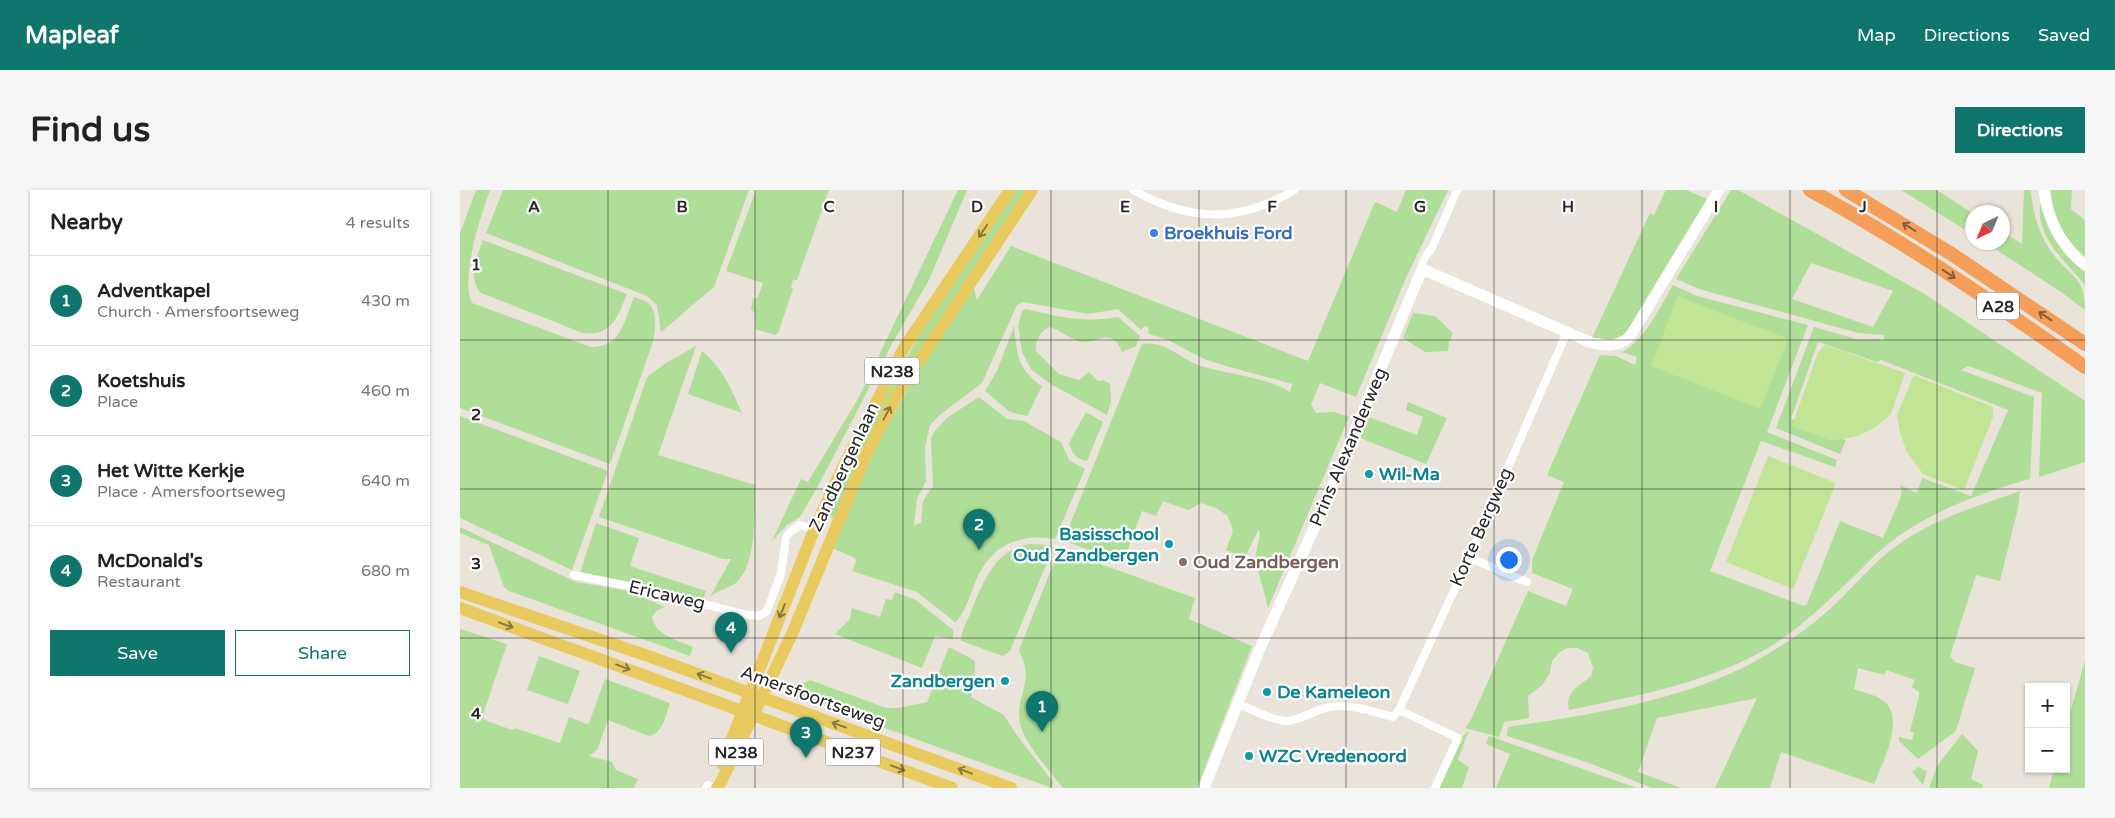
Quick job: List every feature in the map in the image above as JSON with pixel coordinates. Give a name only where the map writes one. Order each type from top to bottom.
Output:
[{"type":"highway","name":"A28","points":[[1810,190],[1973,289],[2085,367]]},
{"type":"highway","name":"A28","points":[[1846,190],[1950,253],[2085,344]]},
{"type":"main road","name":"Zandbergenlaan","points":[[750,692],[814,530],[842,469],[904,348],[1010,190]]},
{"type":"main road","name":"Zandbergenlaan","points":[[762,697],[792,634],[864,457],[899,392],[1032,190]]},
{"type":"main road","points":[[814,530],[831,537]]},
{"type":"main road","name":"Amersfoortseweg","points":[[460,592],[750,692],[1011,788]]},
{"type":"main road","name":"Amersfoortseweg","points":[[460,608],[952,788]]},
{"type":"main road","name":"N238","points":[[748,713],[750,692]]},
{"type":"main road","name":"N238","points":[[716,788],[718,776],[748,713],[762,697]]},
{"type":"street","points":[[1133,190],[1182,211],[1211,215],[1245,211],[1268,204],[1294,190]]},
{"type":"street","name":"Prins Alexanderweg","points":[[1204,788],[1422,270],[1422,265],[1432,248],[1457,190]]},
{"type":"street","points":[[1422,270],[1592,343],[1604,345],[1624,342],[1631,335],[1719,190]]},
{"type":"street","points":[[2044,190],[2046,205],[2060,238],[2074,256],[2085,265]]},
{"type":"street","name":"Korte Bergweg","points":[[1399,710],[1567,332]]},
{"type":"street","name":"Ericaweg","points":[[574,575],[653,591],[743,614],[759,616],[766,612],[781,574],[786,536],[800,525],[814,530]]},
{"type":"street","points":[[1468,557],[1527,582]]},
{"type":"street","points":[[1238,704],[1275,719],[1288,721],[1334,706],[1348,706],[1393,717],[1399,710],[1458,738],[1435,788]]},
{"type":"street","points":[[706,788],[708,785],[716,788]]},
{"type":"green space","points":[[476,190],[490,190],[481,216],[470,264],[468,279],[472,303],[591,347],[601,346],[616,338],[634,297],[648,303],[653,311],[655,321],[653,342],[610,464],[460,408],[460,233]]},
{"type":"green space","points":[[503,190],[749,190],[714,287],[661,332],[657,305],[647,296],[486,233]]},
{"type":"green space","points":[[756,190],[829,190],[797,280],[793,280],[791,287],[793,289],[778,333],[775,335],[755,329],[755,314],[751,309],[753,299],[758,297],[763,283],[726,271]]},
{"type":"green space","points":[[958,190],[967,190],[929,280],[893,342],[800,517],[787,525],[772,541],[801,479],[808,482],[859,397]]},
{"type":"green space","points":[[1016,190],[1026,190],[976,266],[833,518],[826,516],[887,393],[933,311]]},
{"type":"green space","points":[[1406,190],[1448,190],[1406,278],[1356,397],[1320,383],[1311,405],[1316,413],[1335,412],[1349,417],[1268,608],[1255,559],[1260,533],[1258,530],[1245,558],[1226,550],[1233,531],[1228,516],[1216,508],[1202,503],[1188,510],[1163,501],[1156,516],[1142,511],[1123,563],[1068,542],[1067,532],[1142,344],[1164,347],[1196,364],[1258,379],[1290,392],[1292,384],[1202,358],[1167,340],[1151,335],[1148,333],[1149,328],[1145,326],[1141,330],[1118,309],[1088,314],[1023,302],[1017,305],[982,383],[941,414],[930,425],[925,447],[926,481],[917,499],[914,525],[921,523],[923,501],[933,486],[931,438],[948,417],[979,397],[1007,419],[1024,421],[1061,442],[1069,460],[1085,469],[1055,539],[1034,538],[1014,541],[997,551],[981,571],[963,612],[955,622],[917,592],[852,571],[856,561],[855,558],[832,548],[831,542],[877,446],[915,375],[973,286],[977,300],[1011,246],[1308,361],[1375,202],[1397,212]]},
{"type":"green space","points":[[1666,190],[1686,190],[1709,200],[1628,332],[1615,341],[1592,338],[1650,213],[1654,215]]},
{"type":"green space","points":[[1731,190],[1738,190],[1923,293],[2085,401],[2085,462],[2039,477],[2042,393],[1968,366],[1961,370],[2034,397],[2030,479],[1972,498],[1916,525],[1883,548],[1801,625],[1768,648],[1745,660],[1671,687],[1569,710],[1568,704],[1571,694],[1591,676],[1593,668],[1588,653],[1577,648],[1568,648],[1560,652],[1552,661],[1549,675],[1542,685],[1528,696],[1529,718],[1504,722],[1499,737],[1465,728],[1470,722],[1528,591],[1566,606],[1573,589],[1532,573],[1532,560],[1564,482],[1547,475],[1600,355],[1616,356],[1635,365],[1637,357],[1622,352],[1645,332],[1673,285],[1697,296],[1808,325],[1767,432],[1837,460],[1835,467],[1761,441],[1710,571],[1804,606],[1807,604],[1840,521],[1883,538],[1900,499],[1902,492],[1900,485],[1917,493],[1922,478],[1971,496],[2008,410],[1881,360],[1877,362],[1818,342],[1791,419],[1846,440],[1840,454],[1776,428],[1814,327],[1860,340],[1877,339],[1884,341],[1884,335],[1858,333],[1699,289],[1676,279]],"holes":[[[1811,263],[1893,291],[1873,327],[1792,299]]]},
{"type":"green space","points":[[1901,190],[1937,190],[1965,208],[1965,230]]},
{"type":"green space","points":[[2024,190],[2031,190],[2035,217],[2042,235],[2056,258],[2081,285],[2085,310],[1997,250],[2010,250],[2010,236],[2022,244]]},
{"type":"green space","points":[[2051,190],[2072,190],[2071,209],[2085,220],[2085,257],[2071,243],[2060,227],[2056,218]]},
{"type":"green space","points":[[2040,204],[2051,231],[2085,270],[2085,285],[2061,258],[2047,238],[2040,216]]},
{"type":"green space","points":[[483,240],[627,294],[620,311],[612,324],[601,332],[583,333],[481,293],[475,281],[474,267]]},
{"type":"green space","points":[[1678,296],[1788,339],[1760,409],[1651,366]]},
{"type":"green space","points":[[1026,309],[1083,319],[1118,317],[1140,336],[1136,346],[1122,352],[1118,344],[1110,338],[1083,342],[1075,340],[1051,327],[1044,330],[1038,340],[1036,351],[1059,374],[1079,380],[1089,372],[1098,381],[1103,380],[1110,384],[1111,402],[1107,415],[1049,383],[1031,369],[1022,352],[1018,325],[1022,311]]},
{"type":"green space","points":[[1413,313],[1435,316],[1453,333],[1448,351],[1425,352],[1403,338]]},
{"type":"green space","points":[[1014,326],[1016,345],[1023,367],[1042,386],[1027,416],[1010,412],[985,391],[997,371]]},
{"type":"green space","points":[[1825,345],[1905,373],[1891,414],[1876,427],[1858,436],[1832,441],[1792,426],[1818,352]]},
{"type":"green space","points":[[696,346],[658,455],[755,485],[752,548],[745,571],[736,583],[710,597],[731,559],[723,559],[599,517],[647,377],[666,363]]},
{"type":"green space","points":[[702,351],[716,364],[730,387],[742,413],[688,394]]},
{"type":"green space","points":[[1914,375],[1993,407],[1993,417],[1964,490],[1923,474],[1907,452],[1900,433],[1897,415]]},
{"type":"green space","points":[[1408,402],[1447,418],[1426,464],[1360,438],[1369,417],[1417,435],[1423,417],[1406,410]]},
{"type":"green space","points":[[1086,412],[1103,422],[1087,461],[1075,455],[1069,443]]},
{"type":"green space","points":[[460,416],[608,471],[572,570],[460,518]]},
{"type":"green space","points":[[1768,456],[1836,483],[1793,589],[1726,562]]},
{"type":"green space","points":[[2020,491],[2018,508],[2000,581],[1976,575],[1950,656],[1955,662],[1975,668],[1956,731],[1918,759],[1899,741],[1899,737],[1912,740],[1914,733],[1910,731],[1919,696],[1919,692],[1912,687],[1915,680],[1886,670],[1885,675],[1858,668],[1854,689],[1883,700],[1891,711],[1893,721],[1890,743],[1874,784],[1781,752],[1770,788],[1715,788],[1757,698],[1657,718],[1638,772],[1681,788],[1652,788],[1592,764],[1507,736],[1508,727],[1607,711],[1641,703],[1707,683],[1738,670],[1774,650],[1815,622],[1839,601],[1880,559],[1913,535],[1958,513]]},
{"type":"green space","points":[[596,523],[639,538],[630,566],[706,591],[703,599],[580,573]]},
{"type":"green space","points":[[460,527],[576,582],[629,591],[665,607],[656,611],[652,617],[654,623],[663,633],[693,647],[690,656],[509,591],[504,587],[489,545],[460,533]]},
{"type":"green space","points":[[1031,544],[1049,545],[1053,548],[1010,651],[1003,656],[961,641],[964,626],[980,589],[992,569],[1008,553],[1019,547]]},
{"type":"green space","points":[[1067,552],[1195,598],[1189,619],[1252,646],[1197,788],[1063,788],[1036,754],[1024,735],[1019,712],[1026,671],[1019,650],[1053,565],[1060,556]]},
{"type":"green space","points":[[895,592],[916,600],[953,630],[953,639],[935,636],[922,668],[835,634],[850,619],[852,608],[880,617],[886,599],[892,600]]},
{"type":"green space","points":[[460,629],[507,644],[482,717],[485,720],[512,730],[515,728],[560,743],[569,717],[587,724],[589,723],[605,679],[670,703],[661,728],[658,732],[649,736],[608,720],[597,750],[589,756],[612,762],[616,770],[638,779],[634,788],[460,788]]},
{"type":"green space","points":[[949,647],[975,662],[974,686],[971,697],[1004,715],[1016,734],[1053,782],[1052,788],[882,727],[800,695],[802,684],[810,680],[886,708],[898,708],[927,702]]},
{"type":"green space","points":[[539,656],[580,671],[568,704],[527,690]]},
{"type":"green space","points":[[2085,661],[2085,788],[2049,788],[2053,773],[2070,773],[2070,713]]},
{"type":"green space","points":[[1469,730],[1458,760],[1469,767],[1462,788],[1436,788],[1461,738]]},
{"type":"green space","points":[[1962,734],[1978,751],[1971,779],[1983,785],[1982,788],[1929,788],[1937,766]]},
{"type":"green space","points":[[1489,736],[1637,788],[1496,788],[1510,754],[1486,744]]},
{"type":"green space","points":[[1918,767],[1927,771],[1923,785],[1912,772]]},
{"type":"place","name":"Broekhuis Ford","points":[[1154,233]]},
{"type":"place","name":"Wil-Ma","points":[[1369,474]]},
{"type":"place","name":"Basisschool Oud Zandbergen","points":[[1169,544]]},
{"type":"place","name":"Koetshuis","points":[[979,550]]},
{"type":"place","name":"Oud Zandbergen","points":[[1183,562]]},
{"type":"place","name":"McDonald's","points":[[731,653]]},
{"type":"place","name":"Zandbergen","points":[[1005,681]]},
{"type":"place","name":"De Kameleon","points":[[1267,692]]},
{"type":"place","name":"Adventkapel","points":[[1042,732]]},
{"type":"place","name":"WZC Vredenoord","points":[[1249,756]]},
{"type":"place","name":"Het Witte Kerkje","points":[[806,758]]}]
